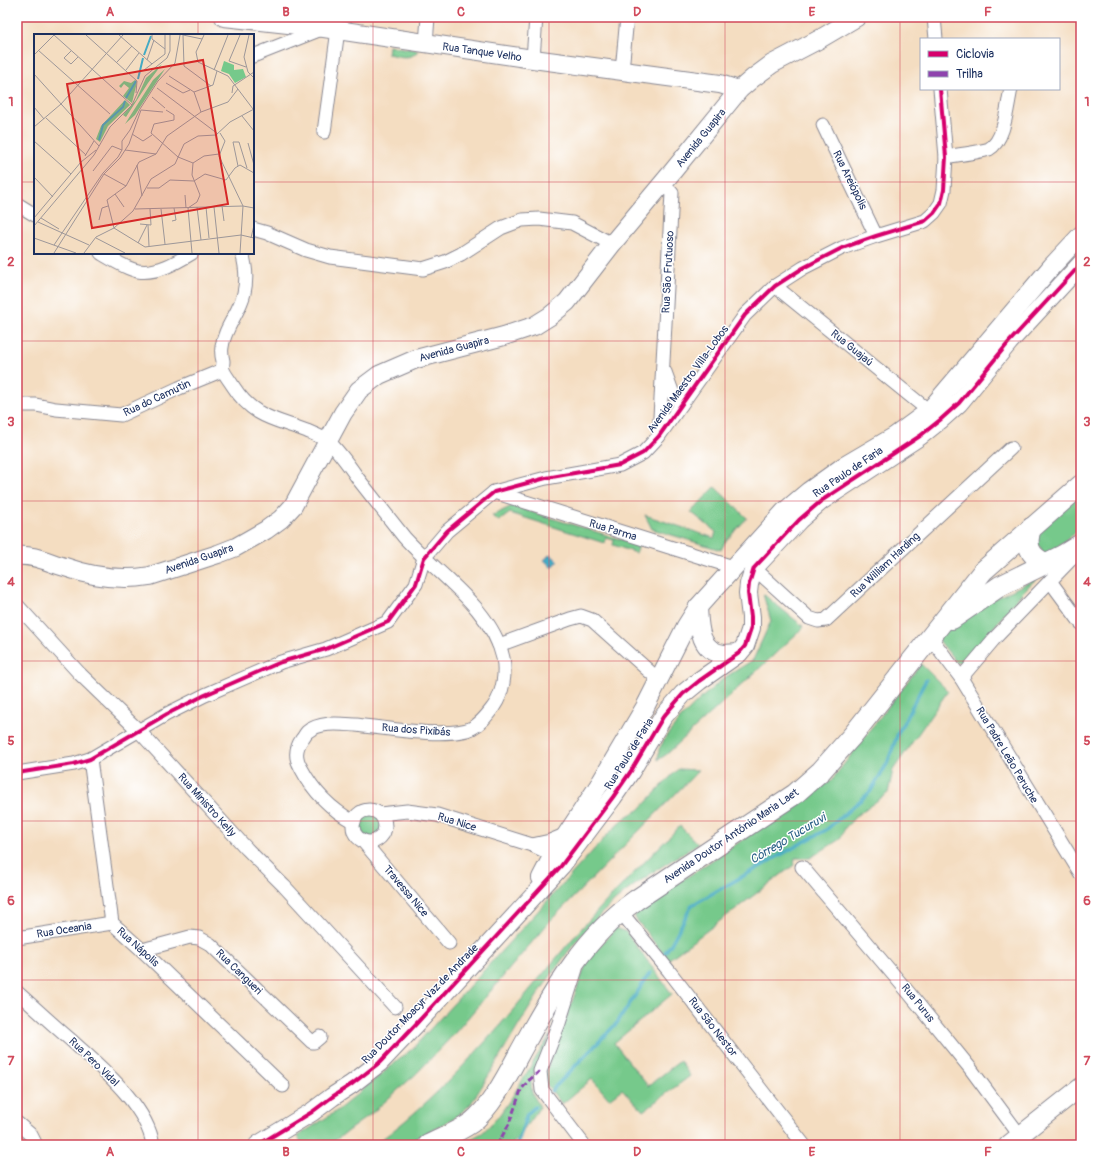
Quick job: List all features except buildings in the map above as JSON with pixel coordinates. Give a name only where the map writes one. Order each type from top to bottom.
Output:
[{"type":"main road","name":"Avenida Doutor Antônio Maria Laet","points":[[428,1145],[471,1122],[488,1104],[503,1082],[549,1001],[580,956],[605,926],[620,911],[788,799],[816,776],[852,736],[983,571],[1081,485]]},
{"type":"main road","points":[[1031,528],[1028,537],[1028,545],[1032,553],[1047,572]]},
{"type":"main road","name":"Avenida Doutor Antônio Maria Laet","points":[[932,634],[1000,586],[1047,572],[1063,555],[1081,544]]},
{"type":"street","name":"Rua Tanque Velho","points":[[224,17],[329,25],[426,44],[720,84],[739,90]]},
{"type":"street","points":[[426,44],[428,17]]},
{"type":"street","points":[[533,59],[536,17]]},
{"type":"street","points":[[622,71],[626,17]]},
{"type":"street","name":"Avenida Guapira","points":[[17,556],[44,560],[74,570],[111,578],[140,578],[218,554],[251,539],[281,519],[293,506],[343,413],[359,390],[369,381],[416,359],[504,336],[534,326],[550,316],[567,302],[612,244],[739,90],[752,78],[772,64],[818,40],[857,17]]},
{"type":"street","points":[[934,17],[936,38]]},
{"type":"street","points":[[254,56],[329,25],[324,132]]},
{"type":"street","name":"Avenida Maestro Villa-Lobos","points":[[17,773],[74,764],[90,759],[167,714],[236,681],[282,662],[326,649],[388,622],[416,584],[424,558],[447,530],[494,492],[546,478],[620,464],[643,454],[659,436],[745,315],[775,286],[803,268],[842,248],[925,221],[934,213],[941,203],[944,190],[946,157],[940,90]]},
{"type":"street","points":[[946,157],[988,149],[995,144],[1000,136],[1005,120],[1011,90]]},
{"type":"street","name":"Rua Areiópolis","points":[[823,125],[876,236]]},
{"type":"street","name":"Rua São Frutuoso","points":[[659,436],[672,193],[663,184]]},
{"type":"street","points":[[17,204],[34,214]]},
{"type":"street","points":[[254,229],[330,258],[423,269],[451,260],[501,228],[522,220],[539,218],[572,223],[612,244]]},
{"type":"street","name":"Rua Paulo de Faria","points":[[526,905],[553,855],[599,785],[660,680],[686,626],[698,607],[733,566],[784,512],[809,491],[844,466],[895,436],[929,411],[1052,266],[1081,235]]},
{"type":"street","points":[[103,254],[114,261],[138,271],[151,271],[173,264],[190,254]]},
{"type":"street","points":[[223,370],[222,348],[227,330],[244,295],[246,277],[242,254]]},
{"type":"street","name":"Rua Paulo de Faria","points":[[526,905],[561,866],[613,797],[631,771],[663,717],[688,690],[740,653],[745,646],[751,628],[748,593],[754,568],[820,500],[920,436],[940,420],[959,402],[1010,342],[1081,264]]},
{"type":"street","name":"Rua Guajaú","points":[[775,286],[929,411]]},
{"type":"street","name":"Rua São Frutuoso","points":[[663,365],[673,394],[681,405]]},
{"type":"street","name":"Rua dos Pixibás","points":[[223,370],[239,396],[250,407],[270,418],[316,434],[328,442],[345,461],[405,538],[424,558],[461,591],[493,632],[499,645],[504,668],[502,686],[498,700],[481,722],[470,729],[455,733],[436,733],[338,724],[320,726],[308,732],[300,742],[296,751],[296,759],[302,770],[331,807],[341,815],[354,822]]},
{"type":"street","name":"Rua do Camutin","points":[[17,405],[36,405],[121,415],[179,388],[223,370]]},
{"type":"street","name":"Rua William Harding","points":[[754,568],[809,618],[818,621],[826,620],[1011,448]]},
{"type":"street","name":"Rua Parma","points":[[494,492],[733,566]]},
{"type":"street","name":"Avenida Doutor Antônio Maria Laet","points":[[961,678],[1047,572],[1081,550]]},
{"type":"street","points":[[1047,572],[1081,623]]},
{"type":"street","name":"Rua Ministro Kelly","points":[[17,605],[80,674],[139,731],[247,849],[284,886],[395,1006]]},
{"type":"street","points":[[698,607],[700,629],[704,643],[710,649],[720,653],[740,653]]},
{"type":"street","points":[[499,645],[582,616],[592,620],[660,680]]},
{"type":"street","name":"Rua Padre Leão Peruche","points":[[932,634],[961,678],[1081,874]]},
{"type":"street","name":"Rua Nápolis","points":[[90,759],[112,923],[283,1086]]},
{"type":"street","points":[[370,810],[380,814],[385,823],[385,828],[381,837],[372,841],[362,840],[355,832],[354,822],[360,814],[365,811],[370,810]]},
{"type":"street","name":"Rua Nice","points":[[380,814],[407,811],[437,816],[532,845],[553,855]]},
{"type":"street","points":[[532,845],[550,841],[567,834]]},
{"type":"street","name":"Travessa Nice","points":[[362,840],[449,943]]},
{"type":"street","name":"Rua Purus","points":[[802,867],[924,1010],[970,1068],[1018,1142]]},
{"type":"street","name":"Rua Doutor Moacyr Vaz de Andrade","points":[[258,1145],[312,1112],[379,1063],[526,905]]},
{"type":"street","name":"Rua São Nestor","points":[[620,911],[669,971],[804,1145]]},
{"type":"street","name":"Rua Oceania","points":[[17,938],[112,923]]},
{"type":"street","name":"Rua Cangueri","points":[[142,950],[184,938],[199,938],[210,944],[312,1042],[320,1037]]},
{"type":"street","name":"Avenida Doutor Antônio Maria Laet","points":[[580,956],[559,1023],[540,1071],[542,1090],[584,1145]]},
{"type":"street","name":"Rua Pero Vidal","points":[[17,992],[105,1071],[131,1099],[144,1120],[153,1145]]},
{"type":"street","points":[[1018,1142],[1081,1087]]},
{"type":"street","points":[[17,1123],[31,1135],[36,1145]]},
{"type":"green space","points":[[389,46],[418,50],[412,56],[400,57],[388,54]]},
{"type":"green space","points":[[715,487],[747,518],[725,542],[721,550],[652,529],[645,515],[714,538],[716,532],[691,512]]},
{"type":"green space","points":[[1081,494],[1081,528],[1052,552],[1044,554],[1032,533]]},
{"type":"green space","points":[[512,506],[639,545],[636,553],[613,545],[614,540],[606,538],[604,543],[510,513],[499,521],[492,516]]},
{"type":"green space","points":[[1037,578],[1020,595],[964,664],[956,662],[938,639],[952,624],[982,605]]},
{"type":"green space","points":[[763,594],[804,627],[667,754],[658,760],[659,749],[668,734],[682,717],[724,678],[753,660],[771,621]]},
{"type":"green space","points":[[921,664],[948,691],[893,770],[888,793],[857,815],[845,828],[840,839],[810,858],[795,858],[794,865],[668,960],[635,918],[636,911],[831,781]]},
{"type":"green space","points":[[678,769],[699,770],[550,921],[455,1033],[416,1074],[372,1113],[337,1139],[326,1145],[302,1145],[298,1136],[338,1110],[413,1048],[610,832],[627,816],[639,810]]},
{"type":"green space","points":[[369,814],[377,818],[381,826],[377,834],[369,838],[361,834],[357,826],[361,818]]},
{"type":"green space","points":[[680,826],[698,844],[649,875],[614,901],[584,932],[548,979],[470,1105],[456,1117],[403,1145],[374,1145],[431,1098],[458,1072],[579,931]]},
{"type":"green space","points":[[616,928],[626,932],[672,994],[614,1043],[648,1086],[680,1061],[690,1076],[643,1111],[622,1089],[609,1099],[592,1079],[562,1104],[543,1080],[588,959]]},
{"type":"green space","points":[[553,1030],[531,1080],[532,1093],[540,1107],[512,1145],[459,1145],[482,1133],[498,1117]]},
{"type":"water","points":[[550,554],[558,561],[552,568],[544,560]]},
{"type":"waterway","name":"Córrego Tucuruvi","points":[[664,954],[692,905],[826,830],[870,792],[887,764],[898,733],[926,680]]},
{"type":"waterway","name":"Córrego Tucuruvi","points":[[551,1091],[617,1023],[650,973]]},
{"type":"waterway","name":"Córrego Tucuruvi","points":[[517,1145],[527,1114],[535,1107]]},
{"type":"marked path","points":[[497,1145],[509,1124],[521,1090],[528,1081],[540,1071]]},
{"type":"cycle path","points":[[17,773],[74,764],[90,759],[167,714],[205,695],[281,662],[326,649],[388,622],[416,584],[424,558],[447,531],[494,492],[546,478],[620,465],[643,453],[659,436],[745,315],[775,286],[803,268],[842,248],[925,221],[934,213],[941,203],[944,190],[946,157],[940,90]]},
{"type":"cycle path","points":[[258,1145],[312,1112],[352,1084],[379,1063],[415,1025],[561,866],[631,771],[663,717],[683,694],[739,653],[745,646],[751,628],[748,593],[754,568],[799,520],[821,501],[920,436],[959,403],[1009,342],[1081,264]]}]
